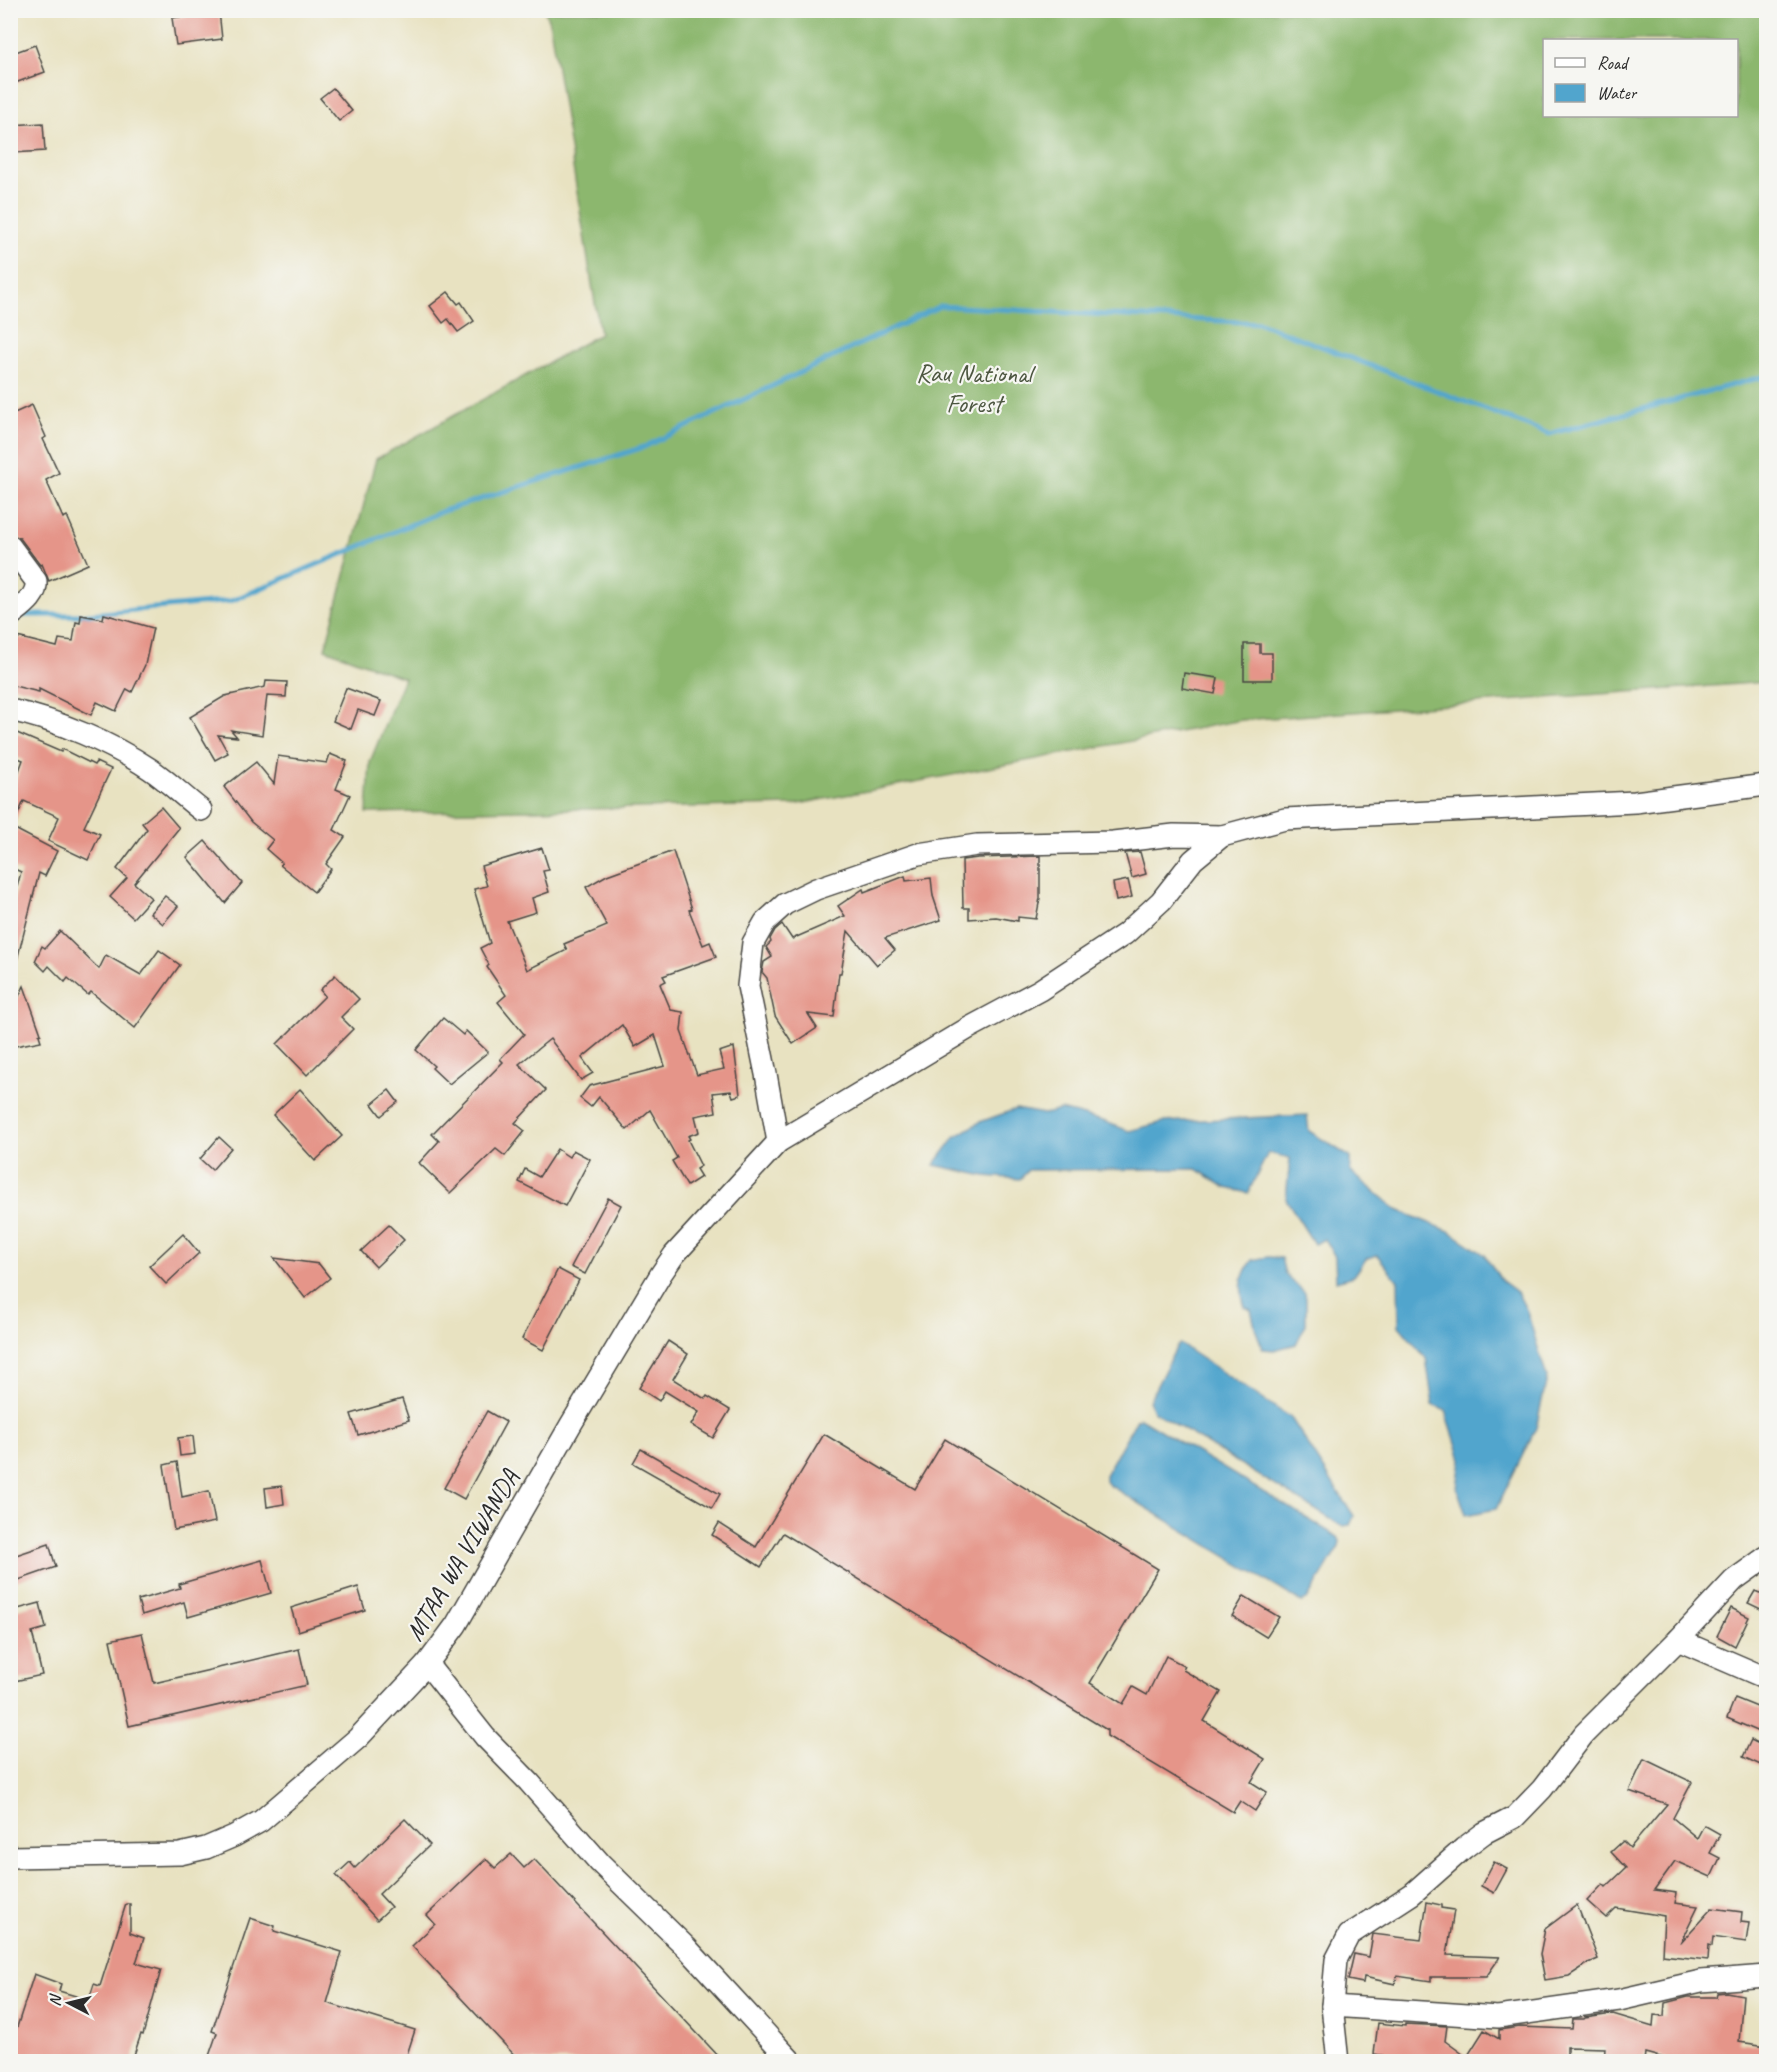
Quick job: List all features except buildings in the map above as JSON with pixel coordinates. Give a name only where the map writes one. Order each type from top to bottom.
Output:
[{"type":"street","points":[[10,546],[36,582],[35,593],[18,610]]},
{"type":"street","points":[[10,710],[38,716],[106,745],[151,770],[201,810]]},
{"type":"street","points":[[778,1142],[748,986],[753,943],[765,922],[784,904],[816,889],[918,854],[977,844],[1113,842],[1174,835],[1222,836],[1285,819],[1635,802],[1767,785]]},
{"type":"street","name":"MTAA WA VIWANDA","points":[[10,1857],[180,1854],[206,1848],[261,1821],[358,1738],[427,1664],[456,1625],[570,1426],[674,1256],[778,1142],[967,1029],[1040,990],[1125,933],[1161,901],[1193,860],[1222,836]]},
{"type":"street","points":[[1338,2061],[1332,2006],[1336,1960],[1349,1935],[1412,1894],[1484,1833],[1515,1817],[1542,1789],[1584,1734],[1734,1580],[1767,1557]]},
{"type":"street","points":[[1678,1640],[1767,1678]]},
{"type":"street","points":[[427,1664],[485,1737],[529,1782],[600,1863],[686,1947],[792,2061]]},
{"type":"street","points":[[1332,2006],[1498,2017],[1619,2000],[1701,1981],[1767,1976]]},
{"type":"green space","name":"Rau National Forest","points":[[545,11],[1766,11],[1766,682],[1242,720],[793,805],[367,813],[370,762],[404,678],[325,649],[376,459],[600,334],[550,25]]},
{"type":"water","points":[[1016,1109],[1044,1114],[1061,1110],[1103,1121],[1129,1131],[1163,1122],[1307,1115],[1309,1131],[1350,1157],[1350,1171],[1397,1210],[1449,1231],[1485,1255],[1501,1280],[1517,1292],[1527,1311],[1547,1378],[1536,1428],[1496,1509],[1466,1515],[1457,1488],[1461,1459],[1446,1411],[1433,1405],[1426,1358],[1399,1326],[1398,1281],[1377,1255],[1366,1259],[1354,1276],[1336,1281],[1335,1257],[1325,1239],[1314,1244],[1286,1199],[1290,1158],[1268,1153],[1248,1193],[1226,1188],[1197,1169],[1028,1170],[1020,1179],[985,1176],[934,1165],[955,1137],[980,1122]]},
{"type":"water","points":[[1268,1257],[1281,1258],[1285,1274],[1305,1293],[1306,1299],[1306,1324],[1296,1344],[1274,1350],[1263,1349],[1251,1310],[1245,1307],[1241,1288],[1245,1271],[1252,1260]]},
{"type":"water","points":[[1180,1344],[1291,1418],[1354,1516],[1350,1525],[1342,1526],[1153,1411],[1149,1401]]},
{"type":"water","points":[[1140,1418],[1338,1537],[1339,1547],[1307,1600],[1302,1602],[1298,1600],[1109,1485],[1105,1480],[1105,1475],[1137,1419]]},
{"type":"waterway","points":[[24,615],[80,615],[231,601],[443,511],[644,447],[940,306],[1260,323],[1549,434],[1766,376]]}]
